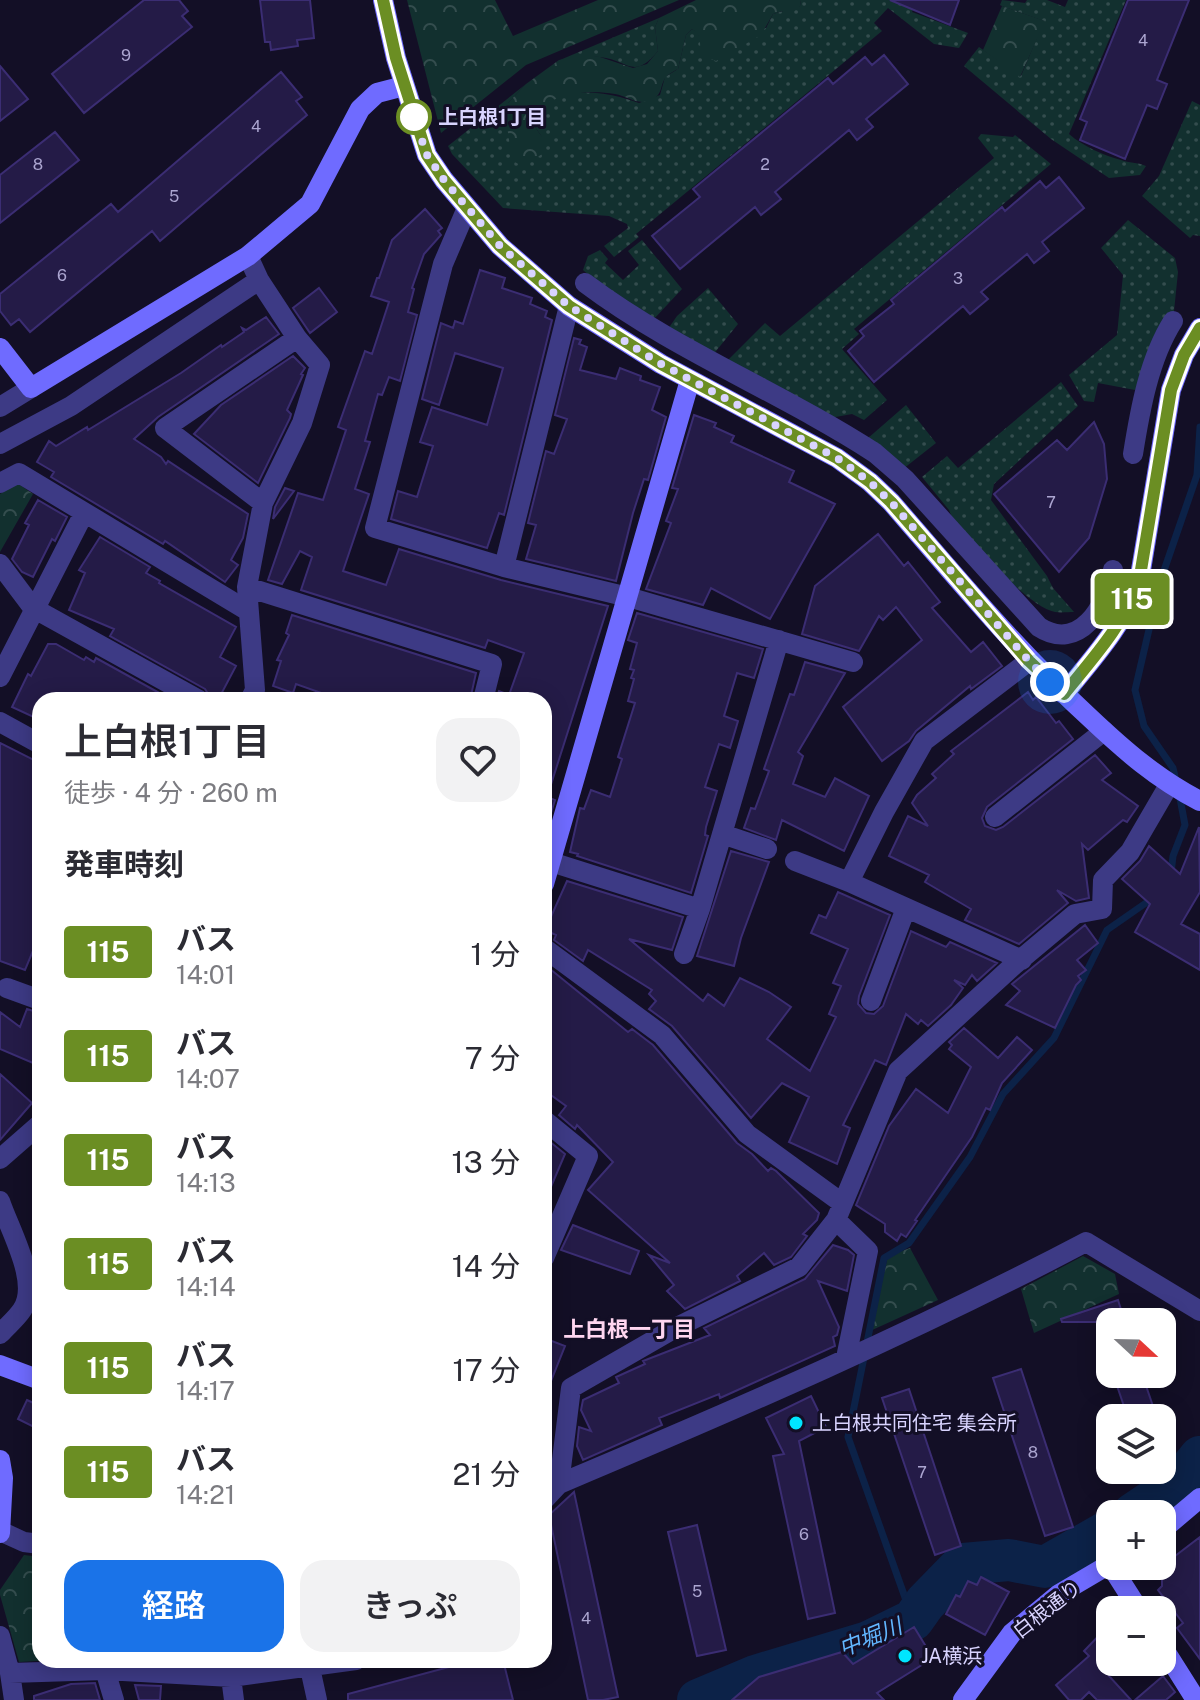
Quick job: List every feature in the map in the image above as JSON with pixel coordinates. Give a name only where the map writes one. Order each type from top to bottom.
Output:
[{"type":"street","points":[[383,0],[404,86],[427,155],[500,246],[569,306],[690,380],[837,458],[870,482],[891,502],[1029,661],[1139,763],[1169,785],[1200,801]]},
{"type":"street","points":[[0,407],[248,256],[310,204],[360,109],[377,93],[404,86]]},
{"type":"street","points":[[467,208],[443,264],[375,528],[504,567],[628,597],[853,662]]},
{"type":"street","points":[[248,256],[259,280],[297,338],[320,365],[302,423],[263,503],[247,587],[258,692]]},
{"type":"street","points":[[0,443],[71,406],[259,280]]},
{"type":"street","points":[[585,283],[609,301],[875,453],[905,479],[1039,627],[1049,634],[1064,637],[1079,631],[1097,611],[1113,570]]},
{"type":"street","points":[[504,567],[569,306]]},
{"type":"street","points":[[1133,454],[1139,418],[1157,354],[1173,321]]},
{"type":"street","points":[[1064,694],[1119,626],[1139,582],[1171,390],[1184,355],[1200,328]]},
{"type":"street","points":[[263,503],[165,428],[297,338]]},
{"type":"street","points":[[0,348],[31,388]]},
{"type":"street","points":[[552,859],[690,380]]},
{"type":"street","points":[[0,483],[19,473],[248,611]]},
{"type":"street","points":[[0,677],[84,513]]},
{"type":"street","points":[[0,564],[33,608],[185,692]]},
{"type":"street","points":[[247,587],[492,664],[485,692]]},
{"type":"street","points":[[684,954],[779,640]]},
{"type":"street","points":[[849,882],[924,741],[1029,661]]},
{"type":"street","points":[[0,722],[32,740]]},
{"type":"street","points":[[995,817],[1104,731]]},
{"type":"street","points":[[559,1484],[571,1388],[675,1328],[799,1267],[839,1212],[898,1071],[1075,914],[1102,909],[1103,880],[1130,852],[1169,785]]},
{"type":"street","points":[[722,834],[767,849]]},
{"type":"street","points":[[795,861],[1022,960]]},
{"type":"street","points":[[552,862],[700,909]]},
{"type":"street","points":[[871,1001],[906,908]]},
{"type":"street","points":[[552,954],[662,1035],[747,1134],[839,1212],[868,1251],[846,1358]]},
{"type":"street","points":[[7,988],[32,997]]},
{"type":"street","points":[[552,1127],[588,1156],[552,1239]]},
{"type":"street","points":[[0,1159],[32,1131]]},
{"type":"street","points":[[0,1201],[24,1260],[27,1280],[24,1308],[0,1334]]},
{"type":"street","points":[[552,1491],[559,1484],[810,1377],[1010,1282],[1086,1242],[1200,1311]]},
{"type":"street","points":[[0,1365],[32,1377]]},
{"type":"street","points":[[0,1460],[3,1478],[0,1532],[32,1543]]},
{"type":"street","points":[[1176,1518],[1200,1498]]},
{"type":"street","name":"白根通り","points":[[963,1700],[1012,1633],[1059,1594],[1096,1573]]},
{"type":"street","points":[[0,1636],[14,1700]]},
{"type":"street","points":[[10,1673],[70,1668]]},
{"type":"street","points":[[107,1668],[114,1700]]},
{"type":"street","points":[[137,1668],[231,1677],[310,1668],[317,1700]]},
{"type":"street","points":[[1176,1668],[1196,1700]]},
{"type":"street","points":[[231,1677],[234,1700]]},
{"type":"green space","points":[[407,0],[495,0],[513,36],[598,0],[679,0],[526,65],[441,133]]},
{"type":"green space","points":[[696,0],[801,0],[800,6],[792,13],[783,11],[773,14],[761,35],[716,61],[700,55],[699,37],[692,29],[686,35],[678,69],[667,76],[658,95],[651,100],[641,102],[615,94],[591,92],[568,95],[546,103],[528,117],[542,137],[542,154],[523,167],[512,160],[507,126],[508,103],[526,84],[559,60],[587,55],[633,68],[647,64],[658,51],[655,27],[659,18]]},
{"type":"green space","points":[[801,0],[916,0],[912,12],[968,33],[959,48],[934,44],[888,8],[874,23],[882,31],[636,234],[639,237],[614,257],[604,246],[628,228],[627,224],[609,216],[503,208],[448,146],[526,84],[508,103],[542,137],[528,117],[542,103],[553,98],[590,92],[639,103],[660,95],[665,77],[678,69],[686,35],[692,29],[701,40],[766,28],[773,14],[800,6]]},
{"type":"green space","points":[[1002,0],[1025,3],[1027,0],[1047,0],[1065,7],[1068,0],[1126,0],[1069,134],[1101,153],[1146,166],[1140,175],[1109,178],[1051,139],[964,66],[979,47],[1021,76],[1044,21],[1000,5]]},
{"type":"green space","points":[[1002,6],[1045,21],[1020,77],[983,50]]},
{"type":"green space","points":[[659,18],[655,27],[658,51],[642,65],[630,66],[595,57],[560,60]]},
{"type":"green space","points":[[1192,101],[1200,105],[1200,236],[1190,238],[1142,196],[1159,176]]},
{"type":"green space","points":[[981,134],[1015,135],[1051,164],[854,329],[859,334],[842,349],[887,400],[864,420],[852,414],[830,418],[728,360],[765,323],[780,336],[994,158],[978,138]]},
{"type":"green space","points":[[1128,220],[1175,258],[1178,272],[1173,321],[1135,390],[1098,383],[1094,402],[1084,401],[1069,375],[1117,335],[1123,275],[1101,248]]},
{"type":"green space","points":[[642,240],[682,289],[653,320],[613,296],[583,270],[588,256],[600,250],[608,259],[605,263],[623,280],[639,265],[628,251]]},
{"type":"green space","points":[[708,288],[738,324],[712,356],[668,329],[677,316]]},
{"type":"green space","points":[[1061,382],[1078,406],[994,484],[991,500],[1053,588],[1074,612],[1055,612],[1043,607],[1015,586],[953,520],[949,510],[922,477],[947,456],[958,468]]},
{"type":"green space","points":[[906,405],[936,443],[903,469],[867,439]]},
{"type":"green space","points":[[17,483],[33,494],[0,552],[0,494]]},
{"type":"green space","points":[[910,1248],[938,1300],[870,1331],[888,1256]]},
{"type":"green space","points":[[1083,1256],[1115,1274],[1119,1294],[1034,1333],[1021,1289]]},
{"type":"green space","points":[[24,1555],[32,1556],[32,1661],[19,1662],[0,1590]]},
{"type":"building","points":[[144,0],[179,0],[188,11],[182,16],[192,27],[84,113],[52,74]]},
{"type":"building","points":[[260,0],[310,0],[314,38],[297,40],[298,46],[271,50],[270,42],[265,42]]},
{"type":"building","points":[[890,0],[959,0],[950,25]]},
{"type":"building","points":[[1128,0],[1189,0],[1157,80],[1167,84],[1157,109],[1147,105],[1125,159],[1080,140],[1087,122],[1080,119]]},
{"type":"building","points":[[884,55],[908,84],[866,119],[873,127],[857,140],[849,130],[775,192],[781,199],[761,215],[755,207],[680,269],[652,236],[700,197],[693,189],[828,78],[833,84],[865,57],[872,65]]},
{"type":"building","points":[[0,66],[28,99],[0,121]]},
{"type":"building","points":[[281,72],[302,97],[296,101],[307,115],[160,241],[152,231],[30,332],[19,319],[11,325],[0,311],[0,294],[111,204],[118,212]]},
{"type":"building","points":[[55,132],[79,160],[0,223],[0,175]]},
{"type":"building","points":[[1059,177],[1084,208],[1042,242],[1049,251],[1034,263],[1027,254],[981,292],[988,299],[970,314],[963,306],[874,382],[848,351],[864,336],[860,331],[894,304],[891,300],[1002,207],[1005,211],[1040,181],[1046,188]]},
{"type":"building","points":[[425,209],[442,228],[438,231],[441,235],[424,254],[412,288],[408,312],[417,315],[400,381],[389,377],[382,395],[378,394],[365,441],[370,442],[355,489],[369,494],[343,571],[386,585],[399,549],[501,580],[608,606],[552,781],[552,692],[510,692],[524,653],[488,640],[485,648],[301,590],[312,557],[300,551],[282,584],[268,580],[298,493],[323,500],[346,430],[338,427],[365,351],[372,354],[389,302],[371,296],[392,240]]},
{"type":"building","points":[[480,270],[505,278],[502,288],[532,298],[530,304],[547,311],[545,317],[552,320],[504,515],[499,513],[487,548],[391,519],[398,491],[417,497],[433,446],[420,442],[432,407],[487,425],[503,368],[455,353],[439,405],[422,399],[441,323],[453,328],[455,321],[463,324]]},
{"type":"building","points":[[319,288],[337,312],[310,333],[293,308]]},
{"type":"building","points":[[266,317],[279,334],[158,417],[134,439],[161,457],[166,464],[168,461],[248,514],[243,538],[231,560],[238,565],[225,582],[165,541],[163,544],[51,477],[54,472],[37,462],[49,441],[56,446],[87,427],[88,430],[222,347],[244,332],[242,328],[246,330]]},
{"type":"building","points":[[574,338],[587,347],[580,370],[616,379],[620,368],[641,376],[640,380],[660,387],[652,410],[666,417],[648,480],[644,479],[633,513],[616,581],[526,559],[536,525],[528,523],[546,451],[554,454],[567,419],[555,415]]},
{"type":"building","points":[[293,356],[305,368],[287,410],[290,418],[258,483],[194,434],[221,405]]},
{"type":"building","points":[[694,415],[716,423],[714,427],[734,436],[731,442],[794,471],[789,482],[835,504],[770,619],[711,588],[703,605],[646,589],[671,523],[666,521],[678,489],[672,488]]},
{"type":"building","points":[[1094,422],[1104,444],[1107,479],[1089,538],[1059,572],[994,494],[1057,440],[1067,450]]},
{"type":"building","points":[[285,488],[294,491],[273,519],[275,507]]},
{"type":"building","points":[[38,500],[67,517],[33,577],[22,572],[12,559],[29,525],[25,523]]},
{"type":"building","points":[[878,534],[904,566],[908,562],[940,602],[932,608],[971,652],[983,642],[1002,666],[971,689],[970,686],[882,761],[843,707],[922,640],[896,607],[883,620],[879,616],[859,651],[802,634],[815,586]]},
{"type":"building","points":[[100,537],[150,567],[146,573],[159,583],[236,627],[220,657],[236,666],[222,692],[207,692],[110,636],[114,629],[69,610],[85,573],[79,570]]},
{"type":"building","points":[[637,613],[763,649],[754,678],[737,673],[724,716],[738,721],[730,748],[719,744],[705,787],[717,791],[691,893],[570,852],[580,808],[584,809],[591,790],[610,797],[622,759],[618,757],[635,703],[628,701],[634,679],[631,678],[634,670],[630,669],[637,643],[628,640]]},
{"type":"building","points":[[292,615],[476,673],[472,692],[318,692],[296,684],[293,692],[290,692],[273,686],[281,661],[277,660],[289,635],[286,633]]},
{"type":"building","points":[[48,644],[56,644],[84,660],[86,657],[94,662],[96,658],[158,692],[32,692],[32,716],[12,707],[28,674],[31,676]]},
{"type":"building","points":[[805,662],[845,673],[798,752],[803,756],[793,784],[825,797],[835,778],[869,796],[844,851],[782,820],[776,840],[744,828],[751,808],[755,809],[769,771],[764,769],[790,694],[794,695]]},
{"type":"building","points":[[1028,692],[1073,739],[987,807],[982,818],[985,826],[996,830],[1003,827],[1095,755],[1111,773],[1102,780],[1138,806],[1127,822],[1123,820],[1088,850],[1082,844],[1089,898],[1076,901],[1057,890],[1068,903],[1019,944],[965,920],[971,909],[925,882],[929,875],[889,856],[908,816],[928,826],[912,803],[936,778],[932,774],[954,754],[951,751]]},
{"type":"building","points":[[0,743],[32,759],[32,953],[25,970],[0,961]]},
{"type":"building","points":[[1199,827],[1200,892],[1181,924],[1200,934],[1200,970],[1135,932],[1150,904],[1122,879],[1140,861],[1149,846],[1180,874]]},
{"type":"building","points":[[731,851],[769,862],[734,966],[697,956]]},
{"type":"building","points":[[567,881],[683,917],[672,950],[629,939],[703,1001],[708,994],[724,1006],[740,978],[791,1007],[767,1039],[810,1071],[836,1017],[829,1014],[841,986],[833,983],[848,949],[811,933],[819,915],[826,918],[838,892],[890,915],[859,996],[858,1004],[866,1013],[874,1014],[883,1006],[911,931],[946,947],[950,942],[997,963],[977,981],[972,975],[965,985],[954,980],[963,988],[951,1005],[928,1026],[921,1020],[918,1024],[906,1014],[886,1065],[875,1060],[843,1125],[850,1128],[837,1164],[789,1142],[809,1097],[782,1083],[751,1118],[672,1026],[649,1009],[656,1001],[649,994],[652,990],[588,950],[583,961],[554,940],[552,914]]},
{"type":"building","points":[[1085,925],[1098,943],[1077,960],[1086,970],[1078,976],[1081,980],[1055,1028],[1006,1005],[1020,991],[1012,984]]},
{"type":"building","points":[[552,971],[628,1032],[632,1029],[653,1045],[737,1143],[768,1171],[771,1168],[776,1171],[819,1213],[817,1220],[803,1234],[807,1236],[791,1257],[774,1265],[764,1253],[737,1276],[740,1281],[685,1309],[667,1291],[674,1285],[649,1255],[670,1263],[588,1190],[613,1162],[577,1125],[575,1129],[559,1115],[566,1106],[552,1096]]},
{"type":"building","points":[[27,1009],[32,1011],[32,1063],[0,1049],[0,1012],[20,1027]]},
{"type":"building","points":[[964,1028],[998,1058],[1017,1037],[1032,1050],[1002,1083],[990,1110],[986,1108],[972,1137],[917,1221],[906,1237],[901,1234],[897,1241],[885,1232],[885,1224],[856,1205],[889,1126],[916,1089],[948,1113],[971,1067],[949,1049],[952,1045],[949,1042]]},
{"type":"building","points":[[0,1074],[32,1103],[0,1140]]},
{"type":"building","points":[[552,1143],[565,1154],[552,1184]]},
{"type":"building","points":[[573,1225],[639,1251],[630,1274],[561,1250]]},
{"type":"building","points":[[833,1245],[854,1255],[847,1291],[818,1281],[839,1327],[837,1335],[833,1337],[835,1346],[720,1398],[719,1394],[659,1418],[662,1425],[583,1460],[577,1446],[579,1427],[591,1431],[581,1410],[583,1400],[619,1383],[616,1377],[645,1364],[643,1361],[710,1335],[704,1328],[805,1279]]},
{"type":"building","points":[[1118,1300],[1121,1308],[1096,1308],[1096,1322],[1062,1322],[1061,1319]]},
{"type":"building","points":[[552,1341],[565,1346],[552,1378]]},
{"type":"building","points":[[1021,1369],[1073,1527],[1045,1536],[993,1378]]},
{"type":"building","points":[[1118,1388],[1147,1388],[1152,1404],[1123,1404]]},
{"type":"building","points":[[909,1389],[961,1546],[935,1555],[882,1398]]},
{"type":"building","points":[[811,1396],[826,1427],[799,1441],[835,1613],[808,1619],[773,1456],[784,1454],[766,1418]]},
{"type":"building","points":[[27,1400],[32,1402],[32,1426],[18,1419]]},
{"type":"building","points":[[574,1492],[618,1697],[588,1700],[552,1529],[552,1512]]},
{"type":"building","points":[[697,1525],[726,1650],[697,1656],[668,1532]]},
{"type":"building","points":[[1200,1537],[1200,1659],[1177,1628],[1183,1623],[1176,1614],[1176,1596],[1163,1596],[1158,1590],[1162,1580],[1176,1580],[1176,1555]]},
{"type":"building","points":[[981,1577],[1009,1592],[985,1635],[946,1614],[968,1581],[977,1585]]},
{"type":"building","points":[[914,1627],[933,1658],[877,1693],[884,1700],[732,1700],[759,1677],[842,1652],[853,1664]]},
{"type":"building","points":[[1096,1639],[1096,1676],[1109,1676],[1131,1700],[1097,1700],[1089,1692],[1081,1700],[1069,1700],[1056,1685],[1089,1656],[1084,1651]]},
{"type":"building","points":[[445,1668],[505,1668],[513,1700],[348,1700],[348,1694]]},
{"type":"building","points":[[1163,1676],[1175,1692],[1166,1700],[1135,1700]]},
{"type":"building","points":[[95,1683],[100,1700],[34,1700],[34,1696],[71,1684]]},
{"type":"building","points":[[135,1685],[161,1686],[160,1700],[139,1700]]},
{"type":"waterway","points":[[1176,781],[1173,768],[1144,726],[1135,690],[1160,582],[1197,475],[1200,427]]},
{"type":"waterway","points":[[1171,873],[1173,856],[1185,825],[1179,793]]},
{"type":"waterway","points":[[913,1620],[848,1437],[884,1258],[909,1243],[970,1157],[1003,1094],[1054,1038],[1107,930],[1153,898]]},
{"type":"waterway","name":"中堀川","points":[[1154,1500],[1179,1483],[1200,1457]]},
{"type":"waterway","name":"中堀川","points":[[698,1700],[755,1676],[868,1642],[913,1620],[963,1564],[1009,1560],[1045,1567],[1096,1538]]},
{"type":"bus line","name":"115","points":[[383,0],[396,58],[427,155],[500,246],[569,306],[690,380],[837,458],[870,482],[891,502],[1029,661],[1064,694],[1119,626],[1139,582],[1171,390],[1184,355],[1200,328]]},
{"type":"place","name":"上白根1丁目","points":[[414,117]]},
{"type":"place","name":"上白根共同住宅 集会所","points":[[796,1423]]},
{"type":"place","name":"JA横浜","points":[[905,1656]]},
{"type":"district","name":"上白根一丁目","points":[[629,1329]]},
{"type":"route","points":[[414,117],[411,109],[427,155],[500,246],[569,306],[690,380],[837,458],[870,482],[1050,682]]}]
